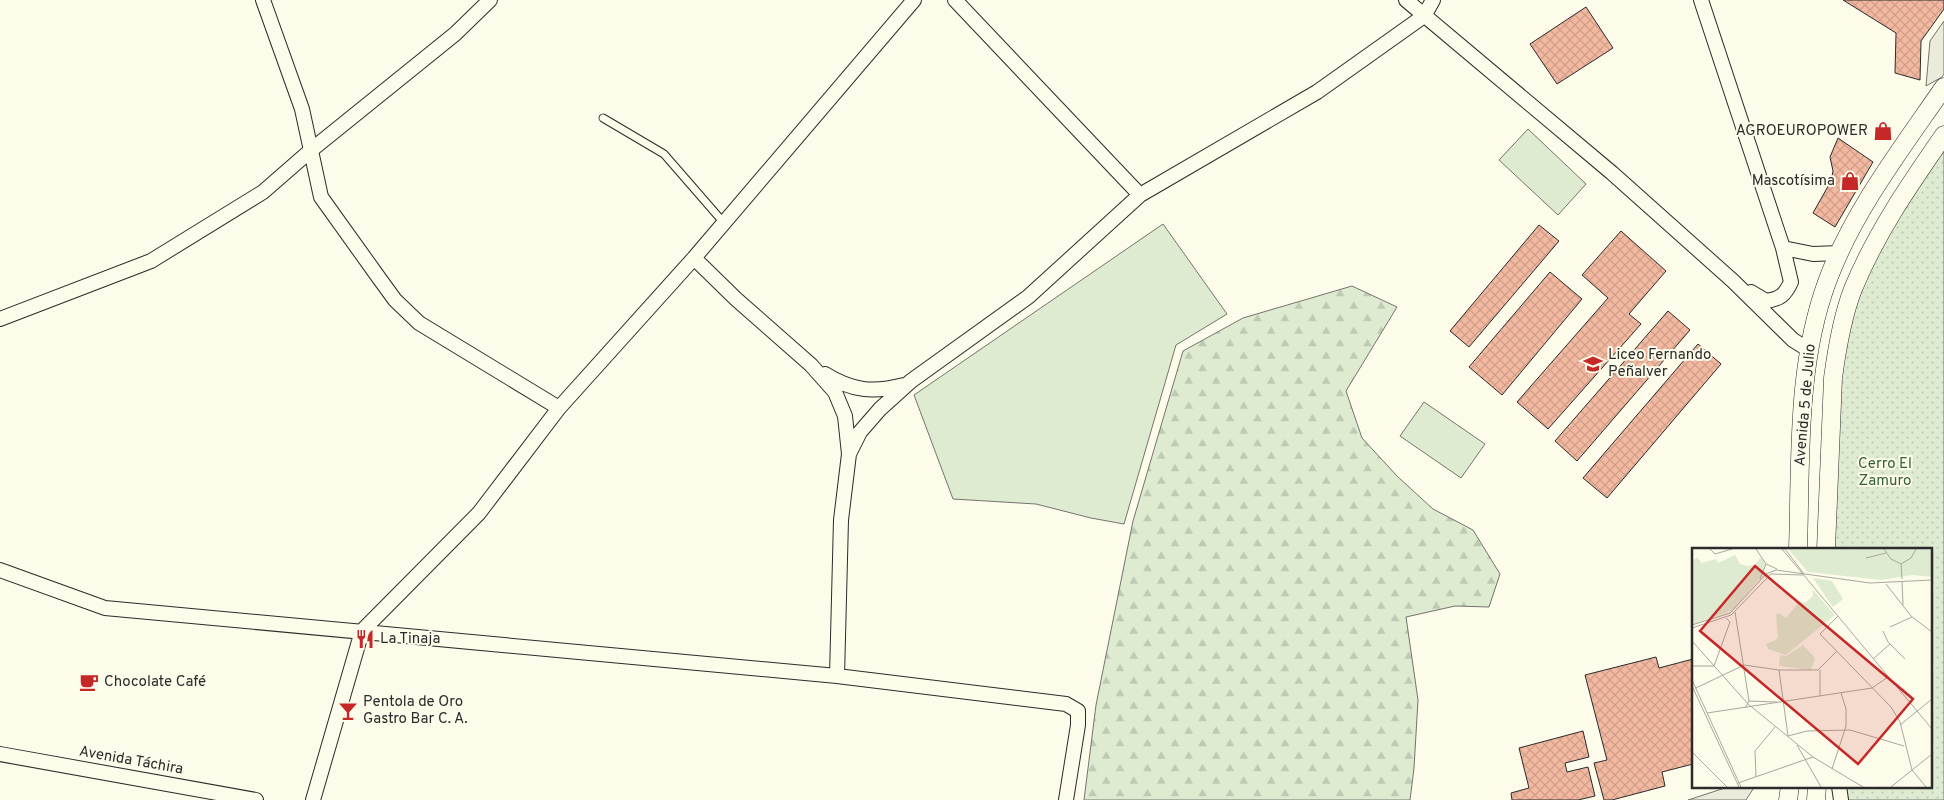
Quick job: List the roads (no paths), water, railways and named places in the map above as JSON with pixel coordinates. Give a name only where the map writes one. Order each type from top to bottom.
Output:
[{"type":"street","points":[[262,0],[302,108],[321,197],[394,300],[419,323],[559,408]]},
{"type":"street","points":[[0,319],[151,261],[263,192],[310,151],[455,34],[490,0]]},
{"type":"street","points":[[313,800],[362,631],[479,513],[559,408],[694,258],[914,0]]},
{"type":"street","points":[[955,0],[1140,195]]},
{"type":"street","points":[[1406,0],[1612,173],[1732,280],[1793,340],[1809,350]]},
{"type":"street","points":[[849,454],[860,432],[880,409],[907,384],[1028,297],[1140,195],[1317,92],[1424,16],[1433,0]]},
{"type":"street","points":[[1701,0],[1783,248],[1791,282],[1785,295],[1775,300],[1766,301],[1732,280]]},
{"type":"street","name":"Avenida 5 de Julio","points":[[1798,548],[1803,415],[1809,350],[1825,289],[1840,253],[1872,193],[1944,87]]},
{"type":"street","name":"Avenida 5 de Julio","points":[[1826,548],[1833,378],[1837,349],[1846,312],[1853,291],[1876,240],[1944,135]]},
{"type":"street","points":[[1783,248],[1813,254],[1840,253]]},
{"type":"street","points":[[694,258],[736,299],[811,365],[835,392],[845,416],[849,454],[841,520],[838,676]]},
{"type":"street","points":[[811,365],[837,381],[864,390],[882,391],[907,384]]},
{"type":"street","points":[[0,570],[105,608],[838,676],[1066,704],[1078,711],[1078,725],[1066,800]]},
{"type":"street","name":"Avenida Táchira","points":[[0,754],[256,800]]},
{"type":"lane","points":[[603,118],[664,154],[724,223]]},
{"type":"place","name":"AGROEUROPOWER","points":[[1883,131]]},
{"type":"place","name":"Mascotísima","points":[[1850,181]]},
{"type":"place","name":"Liceo Fernando Peñalver","points":[[1593,364]]},
{"type":"place","name":"La Tinaja","points":[[365,639]]},
{"type":"place","name":"Chocolate Café","points":[[89,682]]},
{"type":"place","name":"Pentola de Oro Gastro Bar C. A.","points":[[348,711]]},
{"type":"park label","name":"Cerro El Zamuro","points":[[1885,472]]}]
